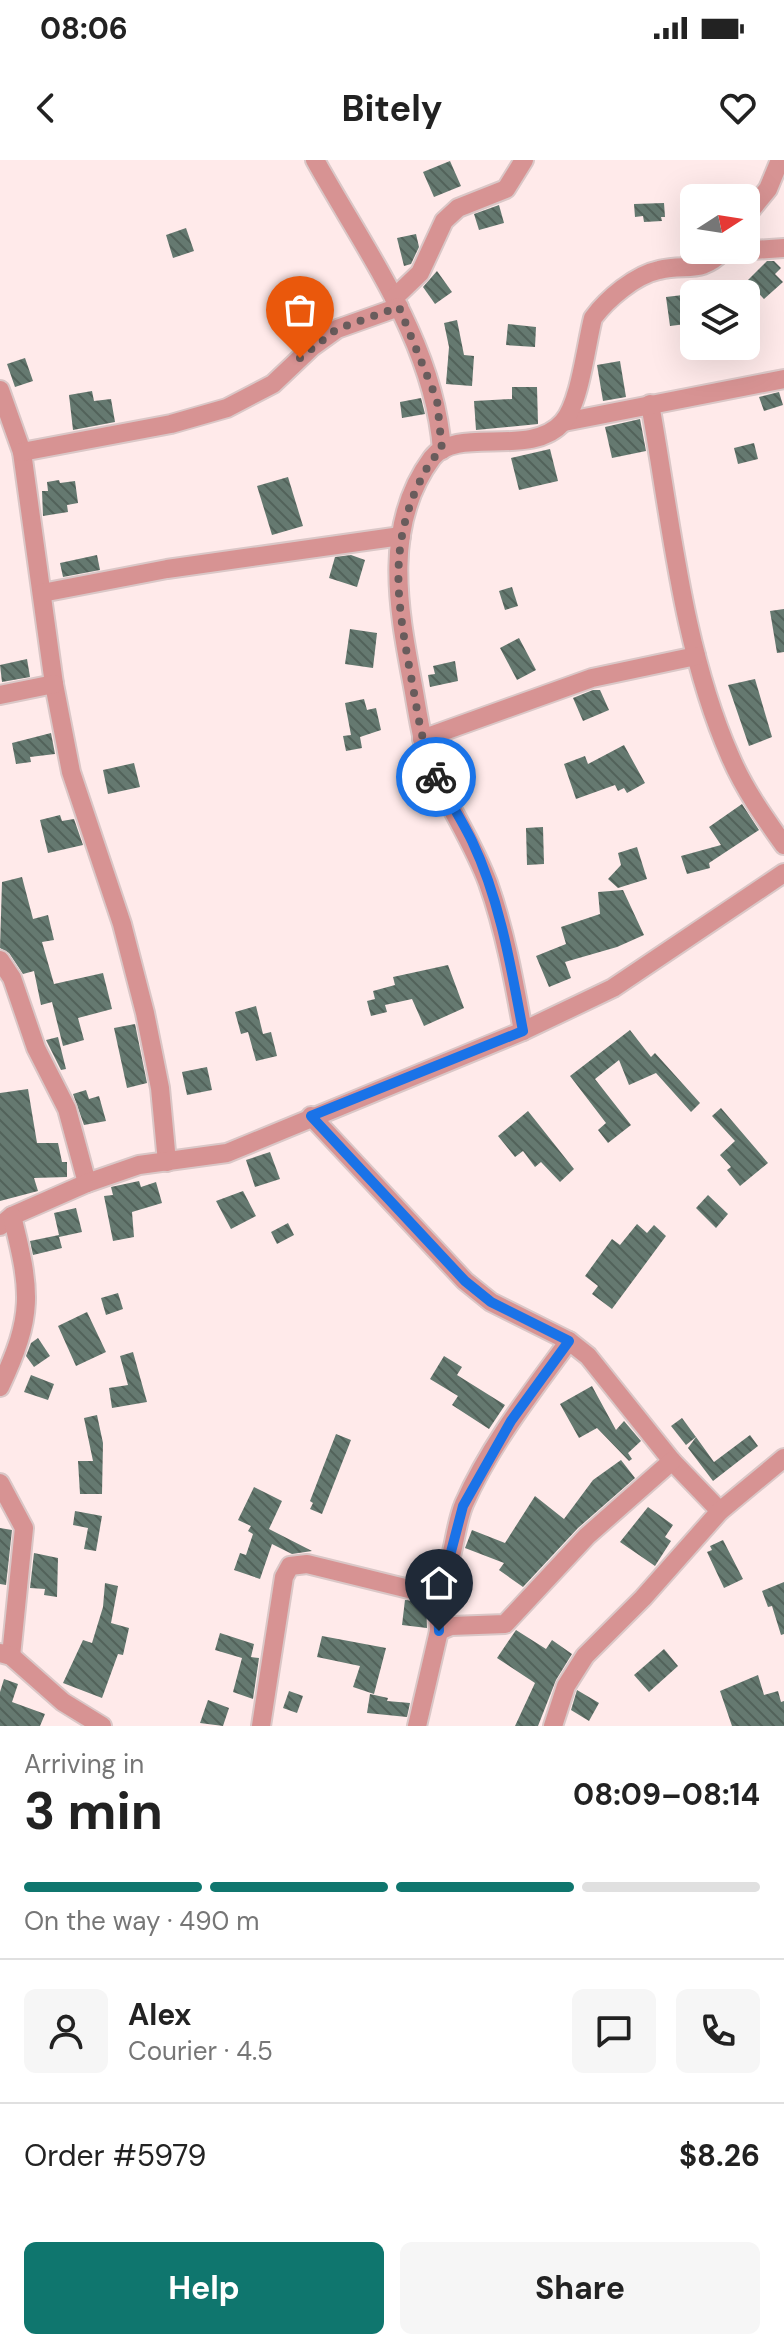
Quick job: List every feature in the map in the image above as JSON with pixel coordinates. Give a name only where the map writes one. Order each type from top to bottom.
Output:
[{"type":"street","points":[[315,160],[397,303],[437,400],[442,450]]},
{"type":"street","points":[[22,452],[171,424],[227,408],[273,384],[312,347],[337,329],[397,303],[420,273],[444,221],[458,208],[506,189],[524,160]]},
{"type":"street","points":[[760,199],[768,189],[780,160]]},
{"type":"street","points":[[760,249],[784,248]]},
{"type":"street","points":[[564,422],[572,404],[593,318],[599,310],[635,280],[655,271],[707,264]]},
{"type":"street","points":[[523,1031],[507,948],[489,886],[472,842],[434,774],[422,739],[402,631],[397,573],[401,536],[426,469],[442,450],[467,443],[513,443],[564,422],[784,379]]},
{"type":"street","points":[[0,390],[6,416],[22,452],[54,684],[71,772],[122,924],[145,1013],[160,1088],[167,1162]]},
{"type":"street","points":[[650,404],[696,656],[729,755],[754,804],[784,845]]},
{"type":"street","points":[[42,593],[167,569],[401,536]]},
{"type":"street","points":[[422,739],[592,678],[696,656]]},
{"type":"street","points":[[0,695],[54,684]]},
{"type":"street","points":[[0,1387],[14,1356],[29,1300],[27,1275],[6,1221],[87,1183],[139,1165],[227,1153],[523,1031],[613,988],[784,873]]},
{"type":"street","points":[[0,960],[12,978],[36,1048],[67,1109],[87,1183]]},
{"type":"street","points":[[311,1116],[465,1281],[491,1302],[569,1341],[588,1356],[672,1461],[720,1511]]},
{"type":"street","points":[[417,1726],[439,1631],[437,1587],[447,1567],[463,1506],[511,1421],[569,1341]]},
{"type":"street","points":[[553,1726],[566,1686],[585,1656],[643,1598],[720,1511],[784,1458]]},
{"type":"street","points":[[439,1631],[451,1626],[499,1627],[505,1624],[587,1536],[672,1461]]},
{"type":"street","points":[[0,1483],[24,1528],[5,1655],[63,1702],[102,1726]]},
{"type":"street","points":[[261,1726],[284,1577],[290,1566],[307,1564],[413,1590],[437,1587]]},
{"type":"building","points":[[450,161],[461,186],[434,197],[423,172]]},
{"type":"building","points":[[664,203],[665,217],[661,217],[662,221],[644,222],[643,216],[635,217],[634,204]]},
{"type":"building","points":[[499,205],[504,223],[479,230],[474,214]]},
{"type":"building","points":[[186,228],[194,251],[173,258],[166,235]]},
{"type":"building","points":[[416,234],[419,247],[411,264],[404,266],[397,238]]},
{"type":"building","points":[[767,261],[774,261],[781,268],[775,274],[783,282],[764,299],[760,295],[760,280],[748,280]]},
{"type":"building","points":[[437,271],[452,292],[435,304],[423,287]]},
{"type":"building","points":[[680,295],[680,325],[670,326],[666,297]]},
{"type":"building","points":[[457,320],[464,355],[474,356],[472,386],[446,384],[449,347],[444,323]]},
{"type":"building","points":[[508,324],[536,327],[535,347],[506,345]]},
{"type":"building","points":[[25,358],[33,381],[15,387],[7,364]]},
{"type":"building","points":[[620,361],[626,397],[603,401],[597,365]]},
{"type":"building","points":[[512,387],[537,387],[538,424],[476,430],[474,401],[512,399]]},
{"type":"building","points":[[92,391],[94,401],[111,399],[115,422],[73,430],[69,395]]},
{"type":"building","points":[[779,392],[783,405],[764,411],[759,397]]},
{"type":"building","points":[[421,398],[425,414],[402,418],[400,402]]},
{"type":"building","points":[[640,419],[646,451],[612,458],[605,427]]},
{"type":"building","points":[[754,443],[758,459],[738,464],[734,448]]},
{"type":"building","points":[[550,449],[558,481],[519,490],[511,458]]},
{"type":"building","points":[[288,477],[303,526],[272,535],[257,486]]},
{"type":"building","points":[[59,480],[60,483],[75,481],[78,503],[67,505],[68,512],[43,516],[42,491],[48,491],[47,482]]},
{"type":"building","points":[[97,555],[100,570],[63,577],[60,563]]},
{"type":"building","points":[[351,555],[365,560],[357,587],[329,578],[335,557]]},
{"type":"building","points":[[512,587],[518,606],[505,610],[499,591]]},
{"type":"building","points":[[784,609],[784,652],[777,653],[770,611]]},
{"type":"building","points":[[350,629],[377,633],[373,668],[345,664]]},
{"type":"building","points":[[519,638],[536,670],[517,680],[500,648]]},
{"type":"building","points":[[27,659],[30,677],[2,682],[0,665]]},
{"type":"building","points":[[455,661],[458,681],[430,687],[428,675],[435,674],[433,666]]},
{"type":"building","points":[[755,679],[772,737],[749,746],[728,685]]},
{"type":"building","points":[[600,690],[609,710],[583,721],[573,698]]},
{"type":"building","points":[[364,699],[367,710],[376,708],[381,730],[360,737],[362,748],[346,751],[343,736],[351,735],[345,703]]},
{"type":"building","points":[[51,733],[55,754],[30,757],[31,762],[16,764],[12,743]]},
{"type":"building","points":[[624,745],[645,783],[627,793],[624,788],[618,791],[615,785],[576,799],[564,764],[585,756],[588,764]]},
{"type":"building","points":[[134,763],[140,787],[108,794],[103,770]]},
{"type":"building","points":[[742,804],[759,830],[709,863],[710,868],[687,874],[681,856],[721,845],[709,827]]},
{"type":"building","points":[[60,815],[62,821],[74,819],[83,845],[48,853],[40,820]]},
{"type":"building","points":[[543,827],[544,864],[527,865],[526,828]]},
{"type":"building","points":[[637,847],[647,879],[618,888],[608,879],[621,865],[618,853]]},
{"type":"building","points":[[22,877],[33,919],[48,915],[54,940],[42,942],[54,984],[103,973],[112,1009],[78,1018],[84,1040],[63,1046],[52,1002],[41,1005],[34,971],[23,974],[9,953],[0,948],[2,882]]},
{"type":"building","points":[[623,890],[644,935],[617,947],[565,962],[571,978],[549,987],[536,956],[566,944],[561,927],[600,914],[598,892]]},
{"type":"building","points":[[448,965],[464,1008],[424,1026],[412,999],[385,1005],[387,1012],[371,1016],[367,1001],[375,999],[373,991],[395,985],[393,977]]},
{"type":"building","points":[[256,1006],[263,1034],[271,1032],[277,1056],[256,1061],[248,1032],[241,1034],[235,1012]]},
{"type":"building","points":[[135,1024],[147,1083],[127,1088],[114,1028]]},
{"type":"building","points":[[630,1030],[651,1057],[655,1053],[700,1103],[691,1112],[656,1073],[629,1085],[619,1060],[595,1079],[631,1125],[608,1143],[598,1130],[606,1123],[570,1076]]},
{"type":"building","points":[[58,1037],[66,1069],[61,1070],[46,1040]]},
{"type":"building","points":[[207,1067],[212,1090],[187,1095],[182,1072]]},
{"type":"building","points":[[28,1089],[37,1143],[58,1143],[62,1162],[67,1162],[67,1177],[34,1178],[38,1191],[0,1201],[0,1093]]},
{"type":"building","points":[[86,1090],[89,1099],[99,1096],[106,1121],[84,1125],[73,1094]]},
{"type":"building","points":[[721,1108],[768,1163],[740,1186],[727,1170],[731,1167],[720,1155],[735,1141],[712,1116]]},
{"type":"building","points":[[528,1111],[574,1169],[560,1182],[541,1162],[535,1167],[523,1151],[515,1157],[498,1136]]},
{"type":"building","points":[[270,1152],[280,1179],[255,1187],[246,1160]]},
{"type":"building","points":[[139,1181],[141,1187],[156,1182],[162,1203],[132,1212],[134,1237],[113,1241],[104,1196],[113,1195],[111,1187]]},
{"type":"building","points":[[243,1191],[256,1216],[231,1229],[216,1201]]},
{"type":"building","points":[[708,1195],[728,1214],[716,1228],[696,1208]]},
{"type":"building","points":[[76,1208],[82,1232],[59,1237],[62,1248],[33,1255],[30,1241],[59,1235],[54,1213]]},
{"type":"building","points":[[288,1223],[294,1235],[277,1244],[271,1232]]},
{"type":"building","points":[[637,1224],[647,1233],[654,1225],[666,1236],[612,1309],[592,1294],[598,1286],[585,1276],[612,1239],[620,1245]]},
{"type":"building","points":[[118,1293],[123,1309],[106,1315],[101,1298]]},
{"type":"building","points":[[87,1312],[106,1352],[76,1366],[58,1326]]},
{"type":"building","points":[[38,1338],[50,1356],[34,1367],[26,1356],[31,1343]]},
{"type":"building","points":[[133,1352],[147,1402],[112,1408],[109,1388],[128,1385],[120,1356]]},
{"type":"building","points":[[444,1356],[462,1367],[457,1375],[505,1405],[489,1429],[452,1405],[458,1396],[430,1379]]},
{"type":"building","points":[[31,1375],[54,1384],[48,1400],[24,1392]]},
{"type":"building","points":[[592,1386],[616,1430],[624,1421],[641,1441],[628,1453],[632,1459],[629,1461],[597,1428],[579,1438],[560,1404]]},
{"type":"building","points":[[97,1415],[103,1443],[102,1494],[80,1494],[78,1461],[93,1461],[84,1418]]},
{"type":"building","points":[[682,1418],[696,1437],[686,1445],[671,1426]]},
{"type":"building","points":[[336,1434],[351,1440],[322,1514],[310,1509],[313,1503],[310,1501]]},
{"type":"building","points":[[750,1435],[758,1446],[713,1481],[688,1448],[696,1437],[714,1462]]},
{"type":"building","points":[[621,1460],[635,1478],[578,1528],[523,1587],[499,1570],[504,1563],[465,1548],[472,1530],[505,1543],[535,1496],[564,1519],[593,1480]]},
{"type":"building","points":[[254,1487],[282,1501],[269,1529],[312,1551],[292,1554],[272,1544],[260,1579],[234,1570],[240,1553],[246,1555],[253,1534],[248,1531],[251,1526],[238,1520]]},
{"type":"building","points":[[648,1507],[673,1525],[665,1537],[671,1541],[655,1566],[620,1542]]},
{"type":"building","points":[[75,1511],[102,1516],[96,1551],[84,1549],[88,1528],[73,1525]]},
{"type":"building","points":[[0,1528],[12,1530],[6,1585],[0,1584]]},
{"type":"building","points":[[723,1540],[743,1579],[724,1588],[707,1552],[712,1550],[710,1546]]},
{"type":"building","points":[[34,1553],[58,1558],[57,1597],[44,1595],[45,1589],[30,1588]]},
{"type":"building","points":[[784,1582],[784,1634],[781,1635],[772,1606],[768,1607],[762,1591]]},
{"type":"building","points":[[105,1583],[118,1586],[111,1623],[129,1628],[123,1655],[118,1654],[102,1698],[63,1683],[83,1640],[92,1643],[103,1607]]},
{"type":"building","points":[[453,1585],[469,1592],[463,1607],[450,1602]]},
{"type":"building","points":[[405,1600],[426,1601],[427,1628],[402,1625]]},
{"type":"building","points":[[516,1630],[546,1649],[552,1640],[572,1654],[556,1680],[538,1726],[515,1726],[535,1683],[497,1658]]},
{"type":"building","points":[[220,1633],[254,1644],[251,1657],[259,1658],[253,1699],[233,1692],[242,1658],[215,1650]]},
{"type":"building","points":[[322,1636],[386,1648],[374,1694],[353,1687],[360,1666],[317,1657]]},
{"type":"building","points":[[664,1649],[678,1666],[649,1692],[634,1675]]},
{"type":"building","points":[[758,1675],[764,1695],[778,1691],[781,1702],[784,1701],[784,1726],[732,1726],[720,1691]]},
{"type":"building","points":[[4,1679],[18,1684],[12,1702],[45,1714],[40,1726],[0,1726],[0,1692]]},
{"type":"building","points":[[577,1690],[599,1703],[589,1721],[571,1710]]},
{"type":"building","points":[[289,1691],[303,1696],[297,1713],[283,1708]]},
{"type":"building","points":[[370,1694],[388,1698],[387,1701],[410,1703],[407,1717],[367,1713]]},
{"type":"building","points":[[208,1700],[229,1708],[223,1726],[200,1723]]},
{"type":"way so far","points":[[300,358],[337,329],[369,315],[399,307],[437,400],[442,450],[426,469],[404,521],[397,573],[402,631],[422,739],[436,777]]},
{"type":"route","points":[[436,777],[472,842],[489,886],[507,948],[523,1031],[311,1116],[465,1281],[491,1302],[569,1341],[511,1421],[463,1506],[447,1567],[437,1587],[439,1631]]}]
